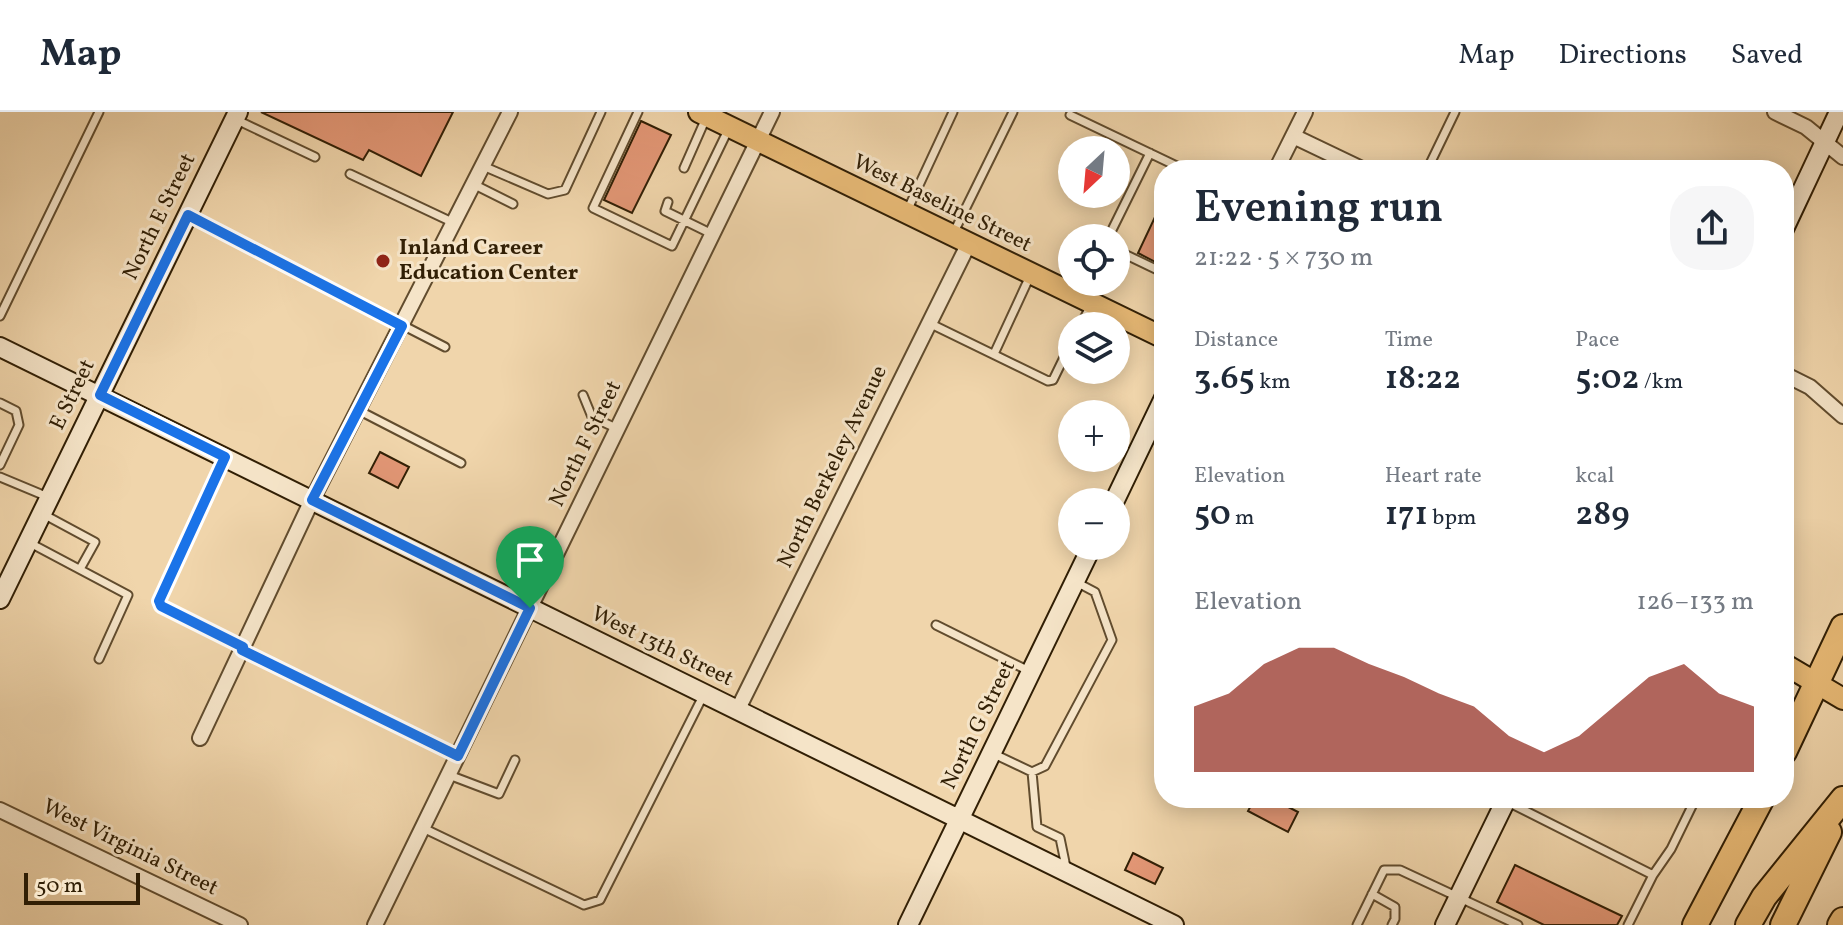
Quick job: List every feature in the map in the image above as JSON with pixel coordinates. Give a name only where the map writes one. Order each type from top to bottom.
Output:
[{"type":"highway","points":[[1794,731],[1843,627]]},
{"type":"highway","points":[[1748,925],[1764,897],[1843,802]]},
{"type":"highway","points":[[1783,925],[1843,802]]},
{"type":"highway","points":[[1695,925],[1757,808]]},
{"type":"highway","points":[[1840,925],[1843,920]]},
{"type":"main road","name":"West Baseline Street","points":[[703,114],[1030,275],[1058,285]]},
{"type":"main road","name":"West Baseline Street","points":[[1089,296],[1154,332]]},
{"type":"main road","points":[[1794,671],[1841,698]]},
{"type":"street","points":[[200,738],[312,500],[510,112]]},
{"type":"street","name":"North F Street","points":[[375,925],[772,112]]},
{"type":"street","points":[[1281,160],[1305,112]]},
{"type":"street","points":[[1775,112],[1806,127],[1843,157]]},
{"type":"street","points":[[1794,208],[1839,112]]},
{"type":"street","name":"North E Street","points":[[125,344],[237,116]]},
{"type":"street","points":[[1293,136],[1343,160]]},
{"type":"street","name":"North Berkeley Avenue","points":[[737,711],[929,323],[961,239]]},
{"type":"street","name":"E Street","points":[[46,506],[125,344]]},
{"type":"street","name":"West 13th Street","points":[[2,351],[100,395],[1174,925]]},
{"type":"street","points":[[1794,379],[1810,387],[1843,416]]},
{"type":"street","points":[[1121,488],[1154,419]]},
{"type":"street","points":[[0,599],[46,506]]},
{"type":"street","name":"North G Street","points":[[913,921],[1085,560]]},
{"type":"street","points":[[1445,925],[1502,808]]},
{"type":"street","name":"West Virginia Street","points":[[0,810],[240,925]]},
{"type":"lane","points":[[0,316],[99,112]]},
{"type":"lane","points":[[483,166],[548,194],[565,190],[601,112]]},
{"type":"lane","points":[[638,112],[593,208],[672,246],[730,127]]},
{"type":"lane","points":[[906,213],[953,112]]},
{"type":"lane","points":[[961,239],[1013,112]]},
{"type":"lane","points":[[1432,160],[1455,112]]},
{"type":"lane","points":[[684,168],[703,114]]},
{"type":"lane","points":[[1070,115],[1164,160]]},
{"type":"lane","points":[[237,116],[315,157]]},
{"type":"lane","points":[[1115,224],[1150,153]]},
{"type":"lane","points":[[350,174],[454,223]]},
{"type":"lane","points":[[473,184],[513,204]]},
{"type":"lane","points":[[668,202],[665,211],[712,234]]},
{"type":"lane","points":[[188,215],[445,347]]},
{"type":"lane","points":[[1130,257],[1154,268]]},
{"type":"lane","points":[[994,354],[1030,275]]},
{"type":"lane","points":[[929,323],[1051,381],[1058,368]]},
{"type":"lane","points":[[583,395],[592,417],[618,429]]},
{"type":"lane","points":[[0,403],[16,411],[19,425],[0,465]]},
{"type":"lane","points":[[358,410],[461,463]]},
{"type":"lane","points":[[225,457],[159,601],[161,606],[458,756]]},
{"type":"lane","points":[[0,477],[95,542],[80,569]]},
{"type":"lane","points":[[28,542],[128,595],[99,659]]},
{"type":"lane","points":[[1032,772],[1045,766],[1112,640],[1095,592],[1075,582]]},
{"type":"lane","points":[[936,625],[1031,672]]},
{"type":"lane","points":[[423,828],[584,905],[600,900],[704,694]]},
{"type":"lane","points":[[992,753],[1032,772]]},
{"type":"lane","points":[[449,775],[499,794],[515,760]]},
{"type":"lane","points":[[1032,772],[1037,827],[1060,838],[1067,874]]},
{"type":"lane","points":[[1523,808],[1653,875]]},
{"type":"lane","points":[[1628,925],[1691,808]]},
{"type":"lane","points":[[1357,925],[1384,870],[1400,870],[1518,925]]},
{"type":"lane","points":[[1372,894],[1395,907],[1392,925]]},
{"type":"building","points":[[261,112],[453,112],[421,176],[369,150],[363,160]]},
{"type":"building","points":[[641,121],[671,135],[632,213],[604,200]]},
{"type":"building","points":[[1154,219],[1154,261],[1138,253]]},
{"type":"building","points":[[380,452],[409,467],[398,488],[369,473]]},
{"type":"building","points":[[1250,808],[1290,808],[1298,812],[1288,832],[1248,811]]},
{"type":"building","points":[[1133,853],[1163,868],[1155,884],[1125,870]]},
{"type":"building","points":[[1515,865],[1622,916],[1617,925],[1544,925],[1497,902]]},
{"type":"place","name":"Inland Career Education Center","points":[[383,261]]},
{"type":"route","points":[[188,215],[402,326],[312,500],[530,608],[458,756],[242,650],[243,647],[161,606],[159,601],[225,457],[100,395],[188,215]]}]
